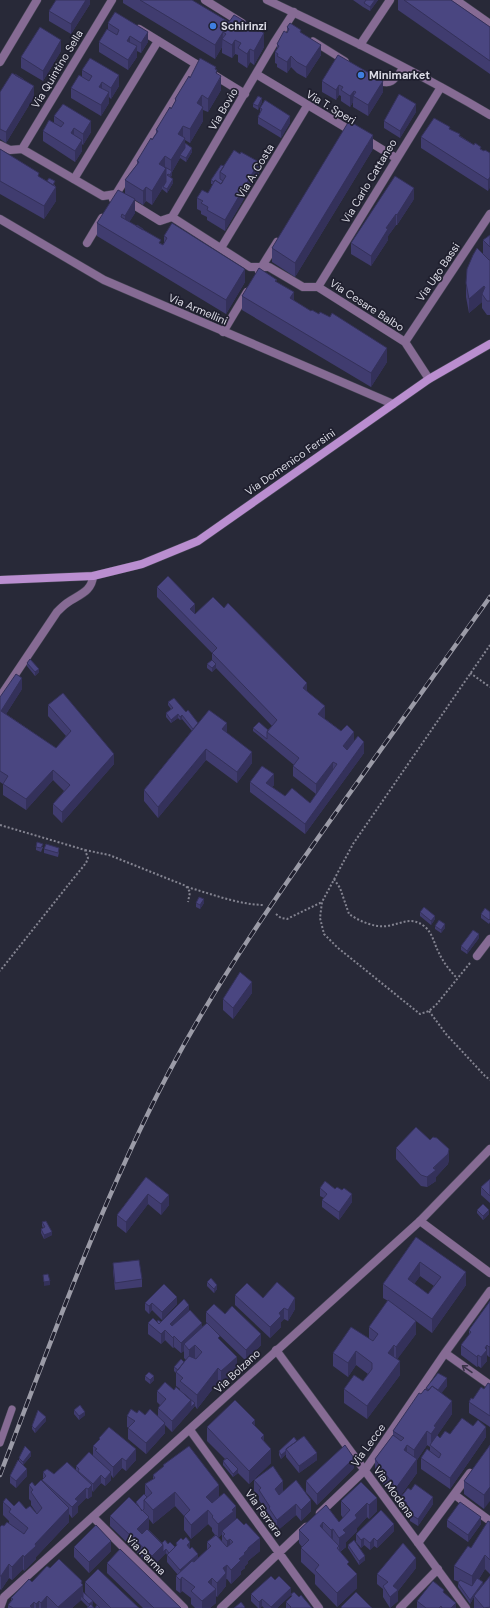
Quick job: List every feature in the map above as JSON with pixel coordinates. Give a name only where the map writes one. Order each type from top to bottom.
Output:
[{"type":"main road","name":"Via Domenico Fersini","points":[[0,580],[93,576],[142,564],[198,541],[301,467],[429,379],[490,344]]},
{"type":"street","points":[[0,62],[38,0]]},
{"type":"street","name":"Via Quintino Sella","points":[[22,149],[109,11],[112,0]]},
{"type":"street","points":[[205,0],[249,27]]},
{"type":"street","points":[[267,0],[360,45],[490,113]]},
{"type":"street","points":[[360,45],[390,0]]},
{"type":"street","points":[[456,0],[487,22],[490,13]]},
{"type":"street","name":"Via Bovio","points":[[172,217],[245,94],[271,41],[289,26],[294,12]]},
{"type":"street","points":[[132,25],[245,94]]},
{"type":"street","points":[[74,179],[158,41]]},
{"type":"street","points":[[87,243],[196,64]]},
{"type":"street","name":"Via T. Speri","points":[[256,74],[307,106],[344,132],[396,158]]},
{"type":"street","name":"Via Carlo Cattaneo","points":[[318,287],[440,87]]},
{"type":"street","name":"Via A. Costa","points":[[221,248],[307,106]]},
{"type":"street","points":[[0,145],[10,150],[22,149],[103,196],[116,194],[160,221],[172,217]]},
{"type":"street","name":"Via Ugo Bassi","points":[[405,342],[490,214]]},
{"type":"street","name":"Via Cesare Balbo","points":[[172,217],[250,267],[269,267],[303,288],[318,287],[405,342]]},
{"type":"street","name":"Via Armellini","points":[[0,219],[104,280],[393,404]]},
{"type":"street","points":[[223,332],[282,234]]},
{"type":"street","points":[[405,342],[429,379]]},
{"type":"street","points":[[0,697],[57,612],[66,604],[86,592],[91,586],[93,576]]},
{"type":"street","points":[[477,956],[490,939]]},
{"type":"street","name":"Via Bolzano","points":[[0,1608],[4,1597],[420,1221],[490,1149]]},
{"type":"street","points":[[420,1221],[490,1273]]},
{"type":"street","name":"Via Lecce","points":[[221,1608],[365,1470],[445,1353],[490,1291]]},
{"type":"street","name":"Via Modena","points":[[276,1350],[466,1608]]},
{"type":"street","points":[[445,1353],[490,1385]]},
{"type":"street","name":"Via Ferrara","points":[[190,1430],[319,1608]]},
{"type":"street","points":[[418,1542],[477,1464]]},
{"type":"street","points":[[455,1495],[490,1521]]},
{"type":"street","name":"Via Parma","points":[[93,1518],[184,1608]]},
{"type":"street","points":[[400,1608],[438,1569]]},
{"type":"lane","points":[[306,37],[354,66]]},
{"type":"lane","points":[[367,74],[381,82],[387,83],[395,81],[403,67]]},
{"type":"lane","points":[[0,1442],[12,1409]]},
{"type":"path","points":[[477,956],[429,1011],[420,1014],[338,948],[324,934],[320,918],[322,902],[353,844],[490,644]]},
{"type":"path","points":[[470,672],[490,687]]},
{"type":"path","points":[[0,825],[85,850],[109,855],[186,886],[232,901],[263,905]]},
{"type":"path","points":[[0,971],[86,863],[88,858],[85,850]]},
{"type":"path","points":[[334,879],[340,888],[349,914],[358,920],[379,926],[387,926],[410,920],[418,922],[425,927],[430,932],[439,955],[457,978]]},
{"type":"path","points":[[186,886],[190,892],[188,902]]},
{"type":"path","points":[[276,914],[281,918],[287,919],[322,902]]},
{"type":"path","points":[[429,1011],[446,1034],[490,1080]]},
{"type":"building","points":[[56,0],[86,0],[71,24],[49,11]]},
{"type":"building","points":[[140,0],[192,0],[229,22],[234,15],[264,33],[254,51],[250,49],[247,54],[238,48],[241,43],[235,40],[232,45],[222,39],[226,34],[223,32],[215,45]]},
{"type":"building","points":[[366,0],[375,0],[370,7],[364,3]]},
{"type":"building","points":[[404,0],[451,0],[490,27],[490,61]]},
{"type":"building","points":[[115,12],[148,32],[141,43],[130,36],[127,41],[137,46],[128,60],[99,42],[107,29],[117,35],[119,30],[108,23]]},
{"type":"building","points":[[290,23],[301,30],[300,32],[321,45],[306,67],[297,62],[291,56],[287,62],[277,56],[278,54],[275,52],[279,46],[277,44],[284,31],[287,33],[289,29],[287,27]]},
{"type":"building","points":[[40,27],[61,40],[43,71],[21,57]]},
{"type":"building","points":[[338,55],[383,81],[368,105],[353,96],[356,92],[354,91],[350,96],[341,90],[343,87],[339,85],[336,90],[322,81]]},
{"type":"building","points":[[90,58],[119,75],[111,88],[102,82],[99,87],[109,92],[101,105],[71,88],[79,75],[89,81],[92,76],[82,70]]},
{"type":"building","points":[[200,58],[216,67],[216,73],[221,76],[208,99],[202,95],[197,103],[203,107],[190,129],[183,126],[178,134],[185,138],[171,160],[165,156],[159,164],[166,168],[152,191],[146,187],[143,191],[125,180],[139,162],[137,161],[151,138],[152,140],[158,131],[156,130],[170,107],[171,109],[176,100],[175,99],[189,76],[190,78]]},
{"type":"building","points":[[12,73],[34,86],[6,132],[0,129],[0,92]]},
{"type":"building","points":[[399,94],[416,104],[400,131],[384,121]]},
{"type":"building","points":[[258,96],[262,98],[258,106],[253,104]]},
{"type":"building","points":[[265,100],[290,116],[281,131],[258,117],[262,109],[260,108]]},
{"type":"building","points":[[63,104],[91,121],[83,134],[74,128],[71,133],[82,140],[75,151],[43,131],[49,120],[61,127],[64,123],[54,116]]},
{"type":"building","points":[[434,118],[450,127],[449,129],[460,134],[459,136],[474,145],[475,143],[481,147],[480,149],[490,153],[490,177],[488,180],[421,137]]},
{"type":"building","points":[[349,121],[373,135],[295,263],[272,248]]},
{"type":"building","points":[[185,143],[192,148],[186,158],[180,155],[185,148]]},
{"type":"building","points":[[0,149],[39,173],[38,176],[56,187],[44,206],[0,181]]},
{"type":"building","points":[[234,150],[240,154],[241,152],[259,162],[225,220],[207,210],[208,207],[201,203],[203,201],[197,198],[202,190],[208,193],[215,180],[221,184],[226,176],[220,172]]},
{"type":"building","points":[[221,165],[224,166],[220,172],[220,179],[223,181],[221,184],[215,180],[214,182],[211,180]]},
{"type":"building","points":[[165,167],[172,171],[170,175],[167,175],[173,179],[167,189],[163,187],[166,182],[166,168]]},
{"type":"building","points":[[395,176],[414,188],[397,215],[396,214],[386,228],[388,229],[371,256],[351,243]]},
{"type":"building","points":[[49,178],[55,181],[53,185],[47,181]]},
{"type":"building","points":[[118,190],[135,199],[125,216],[122,214],[121,217],[161,240],[159,243],[163,245],[167,238],[164,236],[172,223],[245,269],[226,300],[97,223]]},
{"type":"building","points":[[490,235],[490,247],[483,240]]},
{"type":"building","points":[[477,248],[490,260],[490,301],[487,301],[482,294],[485,287],[484,286],[469,299],[466,283],[467,269]]},
{"type":"building","points":[[259,268],[277,280],[275,281],[294,292],[290,298],[311,311],[312,310],[319,314],[320,312],[330,317],[332,313],[387,348],[371,373],[242,296]]},
{"type":"building","points":[[168,576],[195,604],[190,609],[195,614],[213,597],[224,608],[228,603],[307,683],[303,688],[325,706],[318,714],[341,731],[347,725],[354,732],[343,746],[347,750],[358,736],[364,742],[305,824],[250,782],[262,766],[274,774],[266,783],[285,796],[292,788],[310,803],[337,764],[333,762],[316,784],[293,766],[299,758],[267,732],[277,720],[212,653],[217,648],[157,587]]},
{"type":"building","points":[[30,659],[39,669],[35,672],[27,663]]},
{"type":"building","points":[[212,660],[216,664],[212,668],[207,664]]},
{"type":"building","points":[[16,674],[22,678],[1,711],[56,748],[71,731],[48,705],[63,693],[114,754],[62,812],[53,804],[70,785],[53,770],[26,799],[3,784],[8,776],[0,771],[0,697]]},
{"type":"building","points":[[174,698],[186,712],[188,710],[198,723],[193,729],[182,715],[180,717],[178,714],[171,720],[166,713],[173,708],[168,702]]},
{"type":"building","points":[[209,710],[227,723],[222,729],[252,752],[237,772],[206,749],[158,807],[144,790]]},
{"type":"building","points":[[259,722],[268,730],[267,739],[253,728]]},
{"type":"building","points":[[37,842],[43,844],[41,848],[36,847]]},
{"type":"building","points":[[46,844],[59,848],[58,853],[44,849]]},
{"type":"building","points":[[199,897],[204,899],[200,905],[196,903]]},
{"type":"building","points":[[424,907],[435,916],[431,921],[420,912]]},
{"type":"building","points":[[485,908],[490,912],[489,920],[481,914]]},
{"type":"building","points":[[439,920],[445,924],[441,930],[435,926]]},
{"type":"building","points":[[473,930],[479,934],[467,951],[461,946]]},
{"type":"building","points":[[240,972],[252,982],[233,1008],[223,999]]},
{"type":"building","points":[[416,1127],[430,1140],[433,1137],[437,1138],[449,1149],[448,1154],[433,1168],[436,1170],[427,1177],[421,1175],[396,1148]]},
{"type":"building","points":[[146,1177],[169,1195],[161,1204],[148,1194],[126,1222],[117,1215]]},
{"type":"building","points":[[490,1179],[490,1196],[481,1187]]},
{"type":"building","points":[[325,1181],[335,1189],[337,1187],[342,1190],[344,1188],[352,1194],[339,1212],[322,1200],[327,1194],[320,1188]]},
{"type":"building","points":[[483,1204],[489,1210],[483,1216],[477,1210]]},
{"type":"building","points":[[46,1221],[52,1232],[44,1235],[41,1229],[45,1227],[42,1222]]},
{"type":"building","points":[[416,1237],[466,1272],[432,1319],[383,1284]],"holes":[[[420,1262],[441,1277],[428,1294],[408,1279]]]},
{"type":"building","points":[[139,1260],[142,1279],[115,1283],[113,1263]]},
{"type":"building","points":[[48,1274],[50,1281],[44,1282],[43,1275]]},
{"type":"building","points":[[211,1278],[217,1285],[214,1289],[207,1282]]},
{"type":"building","points":[[277,1282],[295,1298],[288,1310],[284,1308],[279,1313],[281,1316],[270,1327],[235,1295],[247,1283],[263,1298]]},
{"type":"building","points":[[164,1284],[177,1297],[162,1312],[152,1303],[149,1306],[145,1303]]},
{"type":"building","points":[[184,1299],[189,1305],[170,1324],[172,1326],[190,1310],[202,1323],[181,1343],[165,1330],[161,1334],[148,1323],[153,1318],[159,1324]]},
{"type":"building","points":[[388,1300],[416,1321],[396,1347],[394,1345],[388,1353],[400,1361],[367,1406],[344,1389],[354,1375],[363,1381],[372,1369],[372,1363],[356,1351],[348,1363],[333,1353],[351,1327],[373,1341],[378,1334],[369,1327]]},
{"type":"building","points":[[490,1301],[490,1346],[489,1347],[487,1345],[485,1348],[487,1350],[481,1357],[478,1355],[477,1357],[461,1345],[471,1332],[469,1330]]},
{"type":"building","points":[[214,1304],[225,1314],[232,1306],[261,1334],[246,1350],[206,1312]]},
{"type":"building","points":[[207,1323],[220,1336],[218,1338],[237,1357],[221,1371],[218,1368],[197,1395],[180,1381],[183,1378],[176,1372],[189,1356],[196,1359],[202,1352],[195,1345],[189,1350],[184,1344]]},
{"type":"building","points":[[181,1359],[184,1362],[178,1370],[174,1367]]},
{"type":"building","points":[[149,1372],[154,1376],[150,1380],[145,1376]]},
{"type":"building","points":[[438,1373],[447,1378],[438,1390],[432,1386],[429,1390],[426,1388]]},
{"type":"building","points":[[165,1382],[174,1390],[176,1387],[191,1400],[172,1421],[158,1408],[166,1399],[157,1391]]},
{"type":"building","points":[[488,1383],[490,1384],[490,1416],[469,1402],[471,1398],[473,1399],[481,1387],[484,1389]]},
{"type":"building","points":[[432,1386],[452,1401],[434,1426],[436,1427],[431,1434],[427,1431],[414,1450],[407,1445],[404,1450],[417,1459],[396,1488],[375,1459],[393,1435],[401,1441],[404,1438],[393,1431],[419,1393],[421,1394],[425,1389],[428,1391]]},
{"type":"building","points":[[184,1394],[195,1403],[191,1407],[191,1400]]},
{"type":"building","points":[[235,1400],[255,1420],[252,1423],[264,1435],[261,1438],[271,1449],[249,1471],[207,1427]]},
{"type":"building","points":[[80,1405],[85,1412],[79,1416],[74,1410]]},
{"type":"building","points":[[131,1409],[137,1413],[139,1410],[145,1415],[150,1409],[165,1423],[146,1443],[128,1428],[135,1421],[127,1416]]},
{"type":"building","points":[[38,1410],[46,1417],[35,1429],[32,1426]]},
{"type":"building","points":[[462,1418],[473,1426],[478,1420],[486,1427],[450,1478],[421,1458],[427,1449],[439,1458],[441,1454],[430,1445],[437,1435],[440,1438],[445,1431],[450,1434]]},
{"type":"building","points":[[109,1427],[136,1449],[126,1461],[122,1458],[113,1467],[95,1450],[97,1449],[93,1446]]},
{"type":"building","points":[[304,1436],[317,1453],[299,1466],[286,1449]]},
{"type":"building","points":[[294,1437],[297,1441],[286,1449],[286,1451],[281,1455],[279,1451]]},
{"type":"building","points":[[345,1445],[354,1458],[317,1494],[306,1481]]},
{"type":"building","points":[[490,1445],[490,1487],[484,1495],[464,1481]]},
{"type":"building","points":[[25,1446],[31,1452],[23,1462],[19,1458]]},
{"type":"building","points":[[189,1446],[219,1485],[206,1497],[212,1503],[224,1493],[236,1506],[232,1510],[234,1511],[218,1524],[208,1510],[191,1525],[184,1516],[190,1510],[175,1492],[153,1510],[144,1500],[152,1493],[145,1484],[155,1478],[153,1475],[164,1466],[163,1465]]},
{"type":"building","points":[[89,1452],[111,1472],[105,1479],[101,1475],[93,1484],[78,1471],[79,1469],[76,1466]]},
{"type":"building","points":[[227,1458],[238,1469],[233,1474],[223,1461]]},
{"type":"building","points":[[18,1460],[27,1469],[16,1481],[10,1476]]},
{"type":"building","points":[[67,1462],[92,1485],[88,1489],[86,1488],[75,1499],[78,1501],[72,1507],[42,1480],[46,1476],[43,1472],[47,1469],[54,1474]]},
{"type":"building","points":[[273,1466],[283,1481],[275,1489],[279,1495],[296,1480],[311,1500],[301,1510],[296,1504],[277,1520],[259,1490],[261,1488],[254,1480]]},
{"type":"building","points":[[41,1480],[69,1508],[35,1544],[36,1546],[24,1557],[23,1555],[12,1567],[9,1564],[0,1576],[0,1527],[2,1525],[4,1526],[7,1522],[24,1534],[28,1528],[9,1512],[11,1509],[3,1502],[6,1498],[14,1506],[19,1501],[26,1509],[30,1506],[37,1514],[42,1508],[31,1492],[33,1490],[29,1485],[32,1482],[35,1486]]},
{"type":"building","points":[[361,1482],[377,1498],[369,1505],[367,1503],[355,1515],[357,1518],[343,1530],[346,1533],[339,1538],[333,1529],[331,1530],[323,1522],[320,1526],[339,1546],[337,1548],[349,1562],[347,1564],[357,1574],[337,1593],[315,1570],[319,1565],[301,1548],[309,1540],[299,1530],[326,1505],[339,1522],[350,1510],[341,1501]]},
{"type":"building","points":[[415,1484],[433,1497],[418,1519],[410,1514],[412,1511],[405,1506],[407,1503],[400,1498],[408,1488],[411,1490]]},
{"type":"building","points":[[144,1494],[147,1497],[144,1500],[144,1509],[142,1511],[136,1502]]},
{"type":"building","points":[[129,1497],[149,1517],[137,1529],[142,1534],[147,1529],[163,1545],[152,1556],[110,1516]]},
{"type":"building","points":[[460,1502],[481,1517],[468,1535],[447,1520]]},
{"type":"building","points":[[381,1510],[394,1524],[377,1541],[374,1538],[370,1543],[364,1538],[361,1540],[356,1534]]},
{"type":"building","points":[[237,1518],[244,1525],[246,1523],[260,1538],[248,1548],[244,1553],[245,1554],[239,1559],[241,1560],[231,1570],[227,1565],[223,1568],[226,1573],[217,1583],[212,1578],[208,1582],[216,1589],[202,1601],[191,1591],[195,1587],[182,1577],[180,1580],[176,1576],[211,1546],[207,1542],[216,1535],[227,1547],[233,1542],[230,1539],[227,1541],[223,1536],[225,1534],[222,1531]]},
{"type":"building","points":[[488,1521],[490,1522],[490,1560],[485,1555],[472,1576],[454,1566],[468,1546],[471,1548]]},
{"type":"building","points":[[96,1525],[111,1541],[89,1562],[74,1547]]},
{"type":"building","points":[[186,1537],[190,1542],[187,1545],[190,1549],[192,1547],[198,1554],[180,1570],[167,1555],[177,1545],[176,1543],[181,1538],[183,1540]]},
{"type":"building","points":[[165,1540],[168,1544],[170,1542],[175,1547],[169,1553],[166,1549],[163,1552],[162,1543]]},
{"type":"building","points":[[354,1540],[365,1556],[359,1561],[348,1545]]},
{"type":"building","points":[[403,1543],[416,1558],[393,1586],[398,1590],[390,1597],[383,1586],[388,1582],[377,1574]]},
{"type":"building","points":[[120,1549],[181,1608],[154,1608],[107,1563]]},
{"type":"building","points":[[59,1559],[82,1581],[81,1583],[83,1585],[58,1607],[47,1596],[41,1603],[39,1601],[36,1604],[34,1602],[30,1606],[32,1608],[13,1608],[8,1605],[13,1599],[11,1598],[29,1579],[32,1582],[47,1566],[50,1568]]},
{"type":"building","points":[[98,1569],[139,1608],[111,1608],[85,1582]]},
{"type":"building","points":[[271,1576],[275,1580],[279,1576],[291,1588],[271,1607],[262,1599],[259,1602],[251,1594]]},
{"type":"building","points":[[490,1576],[490,1607],[484,1608],[474,1596]]},
{"type":"building","points":[[477,1578],[483,1582],[470,1600],[458,1583],[460,1580],[472,1586]]},
{"type":"building","points":[[433,1581],[456,1603],[451,1608],[442,1608],[441,1606],[439,1608],[426,1608],[417,1601]]},
{"type":"building","points":[[83,1592],[93,1601],[89,1604],[83,1598]]},
{"type":"building","points":[[294,1592],[299,1597],[301,1595],[312,1608],[290,1608],[291,1607],[286,1602]]},
{"type":"building","points":[[356,1592],[372,1608],[341,1607]]},
{"type":"building","points":[[241,1602],[245,1607],[244,1608],[234,1608]]},
{"type":"building","points":[[91,1604],[94,1608],[87,1608]]},
{"type":"railway","points":[[0,1475],[58,1322],[99,1220],[144,1121],[188,1037],[229,969],[273,902],[490,597]]},
{"type":"place","name":"Schirinzi","points":[[213,26]]},
{"type":"place","name":"Minimarket","points":[[361,75]]}]
